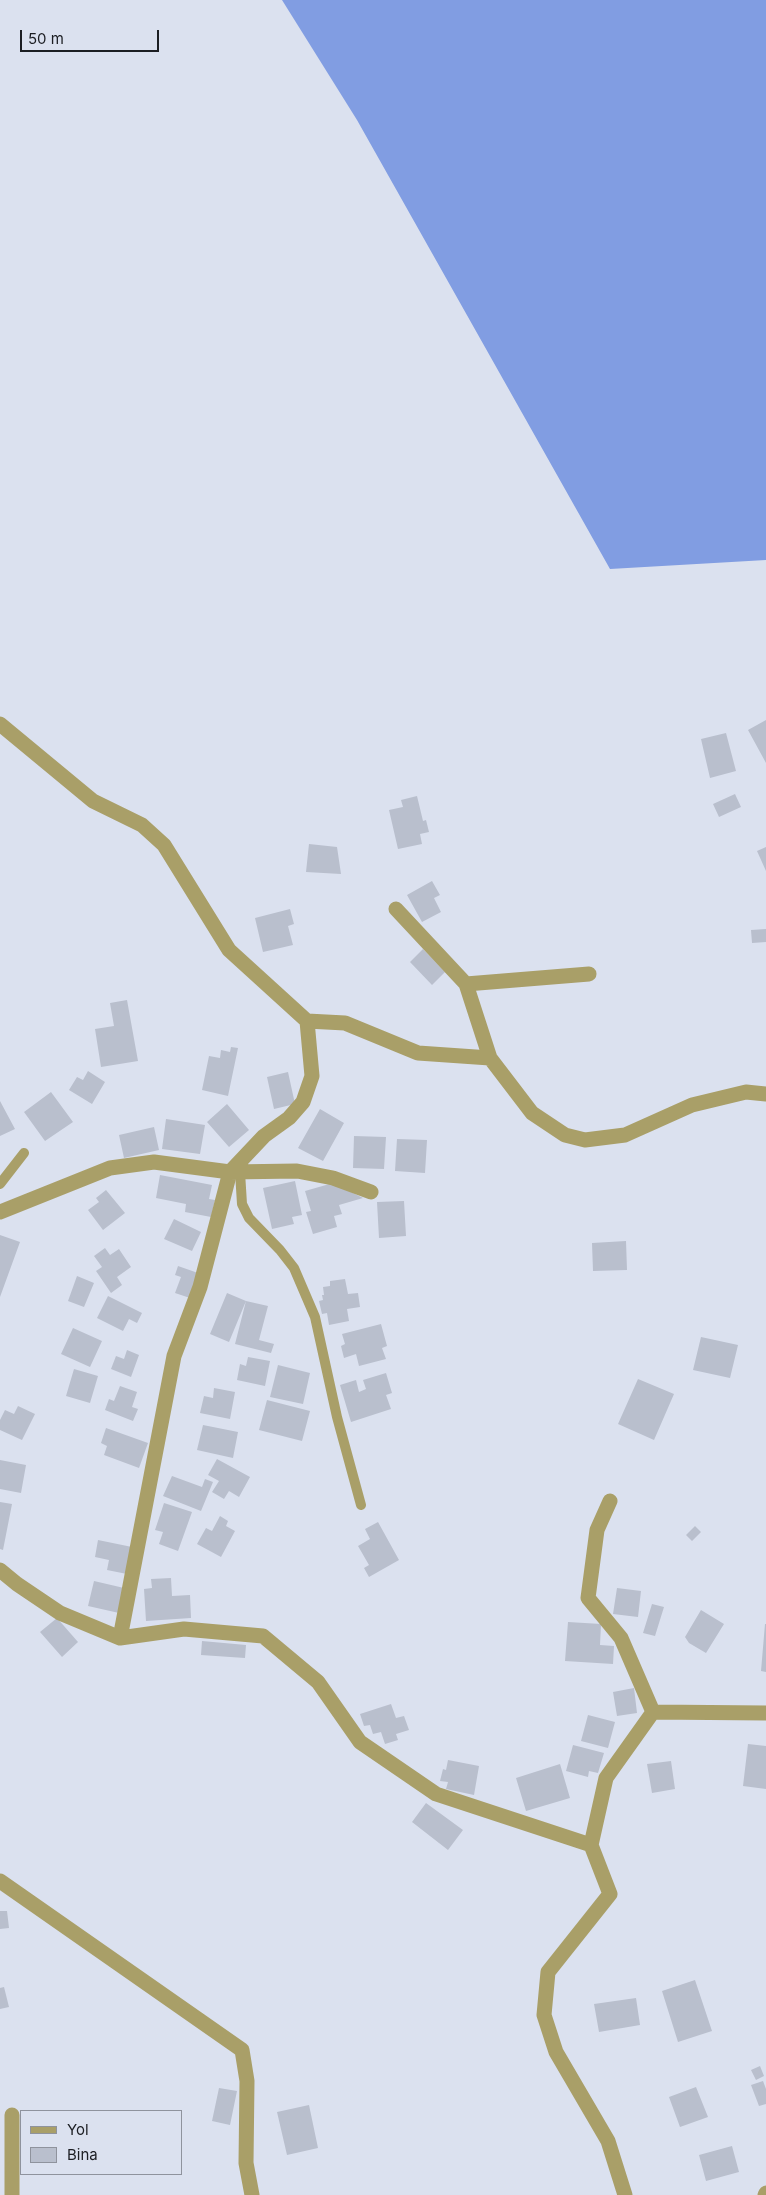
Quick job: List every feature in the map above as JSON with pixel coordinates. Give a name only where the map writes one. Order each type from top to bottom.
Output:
[{"type":"street","points":[[0,724],[93,801],[142,825],[164,845],[229,950],[307,1021],[345,1023],[418,1053],[490,1058]]},
{"type":"street","points":[[396,909],[466,984],[490,1058],[532,1113],[564,1135],[585,1140],[625,1135],[692,1105],[746,1092],[766,1094]]},
{"type":"street","points":[[466,984],[589,974]]},
{"type":"street","points":[[120,1638],[174,1356],[200,1287],[235,1172],[264,1136],[289,1118],[303,1102],[312,1076],[307,1021]]},
{"type":"street","points":[[0,1212],[110,1168],[154,1162],[235,1172],[297,1171],[333,1178],[370,1192]]},
{"type":"street","points":[[610,1501],[597,1530],[588,1598],[621,1638],[653,1712]]},
{"type":"street","points":[[0,1570],[60,1613],[120,1638],[184,1629],[263,1636],[318,1682],[360,1742],[436,1794],[591,1845]]},
{"type":"street","points":[[653,1712],[766,1713]]},
{"type":"street","points":[[625,2195],[608,2141],[556,2052],[544,2016],[548,1972],[610,1894],[591,1845],[606,1778],[653,1712]]},
{"type":"street","points":[[0,1881],[242,2050],[247,2081],[246,2163],[252,2195]]},
{"type":"street","points":[[12,2115],[12,2195]]},
{"type":"lane","points":[[0,1184],[24,1153]]},
{"type":"lane","points":[[235,1172],[241,1198],[249,1218],[280,1250],[294,1268],[315,1317],[337,1418],[361,1505]]},
{"type":"shaded area","points":[[282,0],[766,0],[766,560],[610,569],[357,120]]},
{"type":"building","points":[[766,720],[766,763],[748,730]]},
{"type":"building","points":[[726,733],[736,771],[710,778],[701,739]]},
{"type":"building","points":[[735,794],[741,807],[719,817],[713,804]]},
{"type":"building","points":[[417,796],[423,821],[426,820],[429,832],[420,834],[422,844],[398,849],[389,810],[403,807],[401,800]]},
{"type":"building","points":[[309,844],[337,847],[341,874],[306,872]]},
{"type":"building","points":[[766,847],[766,871],[757,851]]},
{"type":"building","points":[[432,881],[440,895],[434,898],[441,912],[422,922],[407,895]]},
{"type":"building","points":[[290,909],[294,924],[288,926],[293,945],[263,952],[255,918]]},
{"type":"building","points":[[766,929],[766,942],[752,943],[751,930]]},
{"type":"building","points":[[423,949],[445,972],[432,985],[410,962]]},
{"type":"building","points":[[127,1000],[138,1061],[101,1067],[95,1029],[114,1026],[110,1003]]},
{"type":"building","points":[[231,1047],[238,1048],[228,1096],[202,1090],[209,1056],[220,1058],[221,1050],[230,1052]]},
{"type":"building","points":[[88,1071],[105,1082],[92,1104],[69,1090],[77,1077],[83,1080]]},
{"type":"building","points":[[288,1072],[295,1104],[274,1109],[267,1077]]},
{"type":"building","points":[[51,1092],[73,1122],[45,1141],[24,1112]]},
{"type":"building","points":[[0,1101],[15,1129],[0,1136]]},
{"type":"building","points":[[227,1104],[249,1130],[229,1147],[207,1122]]},
{"type":"building","points":[[320,1109],[344,1123],[323,1161],[298,1148]]},
{"type":"building","points":[[166,1119],[205,1125],[200,1154],[162,1149]]},
{"type":"building","points":[[154,1127],[159,1150],[124,1158],[119,1135]]},
{"type":"building","points":[[354,1136],[386,1137],[384,1169],[353,1168]]},
{"type":"building","points":[[397,1139],[427,1140],[425,1173],[395,1171]]},
{"type":"building","points":[[160,1175],[212,1185],[209,1199],[215,1200],[211,1217],[185,1212],[186,1204],[156,1198]]},
{"type":"building","points":[[295,1181],[302,1215],[292,1217],[294,1224],[272,1229],[263,1188]]},
{"type":"building","points":[[333,1183],[363,1198],[339,1205],[342,1214],[334,1216],[337,1227],[313,1234],[306,1212],[311,1211],[305,1191]]},
{"type":"building","points":[[106,1190],[125,1213],[103,1230],[88,1210],[99,1202],[96,1198]]},
{"type":"building","points":[[404,1201],[406,1236],[379,1238],[377,1202]]},
{"type":"building","points":[[174,1219],[201,1232],[192,1251],[164,1239]]},
{"type":"building","points":[[0,1235],[20,1242],[0,1297]]},
{"type":"building","points":[[626,1241],[627,1270],[593,1271],[592,1243]]},
{"type":"building","points":[[105,1248],[110,1255],[119,1249],[131,1267],[117,1277],[122,1285],[111,1293],[96,1271],[102,1267],[94,1256]]},
{"type":"building","points":[[178,1266],[198,1273],[190,1298],[175,1293],[181,1277],[175,1275]]},
{"type":"building","points":[[77,1276],[94,1283],[84,1307],[68,1301]]},
{"type":"building","points":[[345,1279],[348,1294],[358,1293],[360,1307],[347,1309],[349,1321],[329,1325],[327,1313],[322,1314],[319,1301],[323,1300],[323,1287],[330,1286],[330,1281]]},
{"type":"building","points":[[227,1293],[246,1301],[229,1342],[210,1334]]},
{"type":"building","points":[[108,1296],[142,1313],[137,1323],[129,1319],[123,1331],[97,1318]]},
{"type":"building","points":[[246,1301],[268,1306],[259,1340],[274,1344],[271,1353],[235,1344]]},
{"type":"building","points":[[381,1324],[387,1346],[382,1348],[386,1359],[359,1366],[356,1354],[344,1358],[341,1346],[345,1344],[342,1334]]},
{"type":"building","points":[[73,1328],[102,1341],[90,1367],[61,1354]]},
{"type":"building","points":[[701,1337],[738,1345],[730,1378],[693,1370]]},
{"type":"building","points":[[127,1350],[139,1355],[131,1377],[111,1369],[116,1356],[124,1359]]},
{"type":"building","points":[[248,1357],[270,1361],[265,1386],[237,1380],[240,1364],[246,1366]]},
{"type":"building","points":[[278,1365],[310,1373],[303,1404],[270,1397]]},
{"type":"building","points":[[74,1369],[98,1376],[90,1403],[66,1396]]},
{"type":"building","points":[[386,1373],[392,1393],[386,1395],[391,1409],[351,1422],[340,1385],[356,1380],[359,1392],[366,1389],[363,1380]]},
{"type":"building","points":[[638,1379],[674,1394],[654,1440],[618,1424]]},
{"type":"building","points":[[120,1386],[137,1392],[132,1407],[138,1409],[133,1421],[105,1410],[109,1399],[114,1401]]},
{"type":"building","points":[[214,1388],[235,1392],[230,1419],[200,1413],[204,1396],[213,1398]]},
{"type":"building","points":[[267,1400],[310,1411],[302,1441],[259,1430]]},
{"type":"building","points":[[18,1406],[35,1414],[22,1440],[0,1430],[0,1420],[5,1410],[14,1414]]},
{"type":"building","points":[[203,1425],[238,1432],[233,1458],[197,1450]]},
{"type":"building","points":[[106,1428],[148,1443],[139,1468],[104,1455],[107,1446],[101,1443]]},
{"type":"building","points":[[217,1459],[250,1477],[239,1497],[229,1491],[224,1499],[212,1492],[219,1481],[208,1475]]},
{"type":"building","points":[[0,1460],[26,1465],[21,1493],[0,1489]]},
{"type":"building","points":[[172,1476],[202,1487],[205,1479],[213,1482],[201,1511],[163,1496]]},
{"type":"building","points":[[0,1502],[12,1504],[3,1550],[0,1549]]},
{"type":"building","points":[[164,1503],[192,1512],[178,1551],[159,1544],[163,1532],[155,1530]]},
{"type":"building","points":[[220,1516],[228,1521],[226,1526],[235,1531],[221,1557],[197,1544],[206,1528],[212,1531]]},
{"type":"building","points":[[378,1522],[399,1560],[369,1577],[364,1568],[369,1565],[358,1546],[370,1539],[365,1529]]},
{"type":"building","points":[[695,1526],[701,1532],[692,1541],[686,1535]]},
{"type":"building","points":[[98,1540],[132,1547],[127,1574],[107,1570],[109,1560],[95,1557]]},
{"type":"building","points":[[171,1578],[172,1596],[190,1595],[191,1618],[146,1621],[144,1589],[152,1588],[151,1579]]},
{"type":"building","points":[[94,1581],[124,1588],[119,1613],[88,1606]]},
{"type":"building","points":[[617,1588],[641,1591],[638,1617],[613,1614]]},
{"type":"building","points":[[652,1604],[664,1607],[655,1636],[643,1633]]},
{"type":"building","points":[[701,1610],[724,1624],[706,1653],[689,1643],[685,1637]]},
{"type":"building","points":[[57,1618],[78,1642],[62,1657],[40,1632]]},
{"type":"building","points":[[568,1622],[601,1624],[600,1645],[614,1646],[613,1664],[565,1661]]},
{"type":"building","points":[[766,1624],[766,1672],[761,1671]]},
{"type":"building","points":[[202,1641],[246,1645],[245,1658],[201,1655]]},
{"type":"building","points":[[634,1688],[637,1713],[617,1716],[613,1692]]},
{"type":"building","points":[[391,1704],[396,1718],[404,1716],[409,1730],[396,1734],[398,1740],[385,1744],[381,1732],[373,1734],[370,1725],[364,1726],[360,1714]]},
{"type":"building","points":[[588,1715],[615,1722],[608,1748],[581,1741]]},
{"type":"building","points":[[748,1744],[766,1746],[766,1789],[743,1786]]},
{"type":"building","points":[[573,1745],[604,1753],[598,1773],[589,1771],[588,1777],[566,1771]]},
{"type":"building","points":[[448,1760],[479,1766],[474,1795],[446,1789],[448,1782],[440,1781],[443,1769],[446,1770]]},
{"type":"building","points":[[671,1761],[675,1789],[652,1793],[647,1764]]},
{"type":"building","points":[[560,1764],[570,1798],[526,1811],[516,1778]]},
{"type":"building","points":[[426,1803],[463,1830],[448,1850],[412,1822]]},
{"type":"building","points":[[0,1911],[7,1911],[9,1928],[0,1929]]},
{"type":"building","points":[[695,1980],[712,2031],[678,2042],[662,1991]]},
{"type":"building","points":[[4,1987],[9,2007],[0,2009],[0,1988]]},
{"type":"building","points":[[636,1998],[640,2025],[599,2032],[594,2004]]},
{"type":"building","points":[[760,2066],[764,2076],[756,2080],[751,2070]]},
{"type":"building","points":[[763,2081],[766,2089],[766,2104],[759,2106],[751,2085]]},
{"type":"building","points":[[696,2087],[708,2117],[680,2127],[669,2097]]},
{"type":"building","points":[[219,2088],[237,2091],[230,2125],[212,2121]]},
{"type":"building","points":[[309,2105],[318,2148],[287,2155],[277,2112]]},
{"type":"building","points":[[732,2146],[739,2172],[706,2181],[699,2155]]}]
